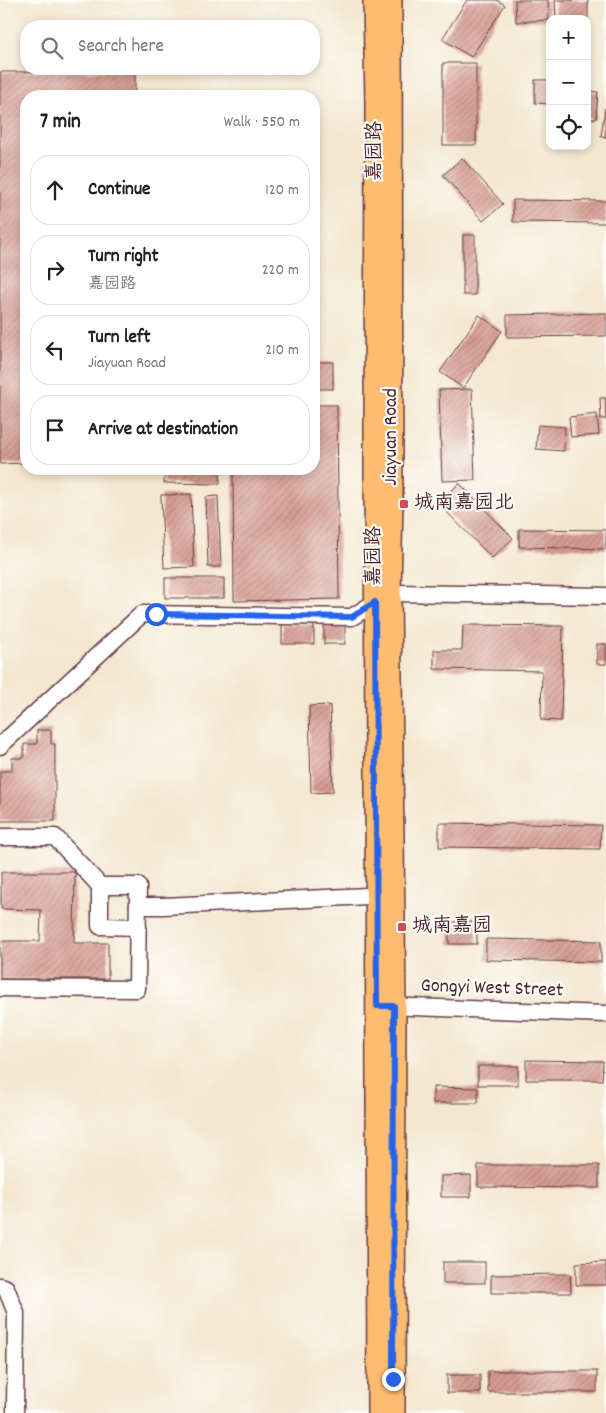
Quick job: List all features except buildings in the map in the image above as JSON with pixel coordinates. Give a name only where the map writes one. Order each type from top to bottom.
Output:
[{"type":"main road","name":"嘉园路","points":[[374,0],[383,597],[385,896]]},
{"type":"main road","name":"Jiayuan Road","points":[[383,597],[392,503],[391,0]]},
{"type":"main road","points":[[385,896],[394,1413]]},
{"type":"main road","points":[[378,1413],[386,1006]]},
{"type":"street","points":[[0,746],[142,614],[352,617],[383,597],[606,596]]},
{"type":"street","points":[[0,837],[55,837],[100,886],[100,926],[138,927]]},
{"type":"street","points":[[0,988],[137,988],[138,886],[100,886]]},
{"type":"street","points":[[138,906],[385,896]]},
{"type":"street","name":"Gongyi West Street","points":[[386,1006],[606,1014]]},
{"type":"street","points":[[0,1286],[6,1288],[16,1312],[15,1413]]},
{"type":"place","name":"城南嘉园北","points":[[404,504]]},
{"type":"place","name":"城南嘉园","points":[[402,927]]},
{"type":"route","points":[[156,614],[352,617],[375,602],[377,1006],[394,1006],[393,1379]]}]
